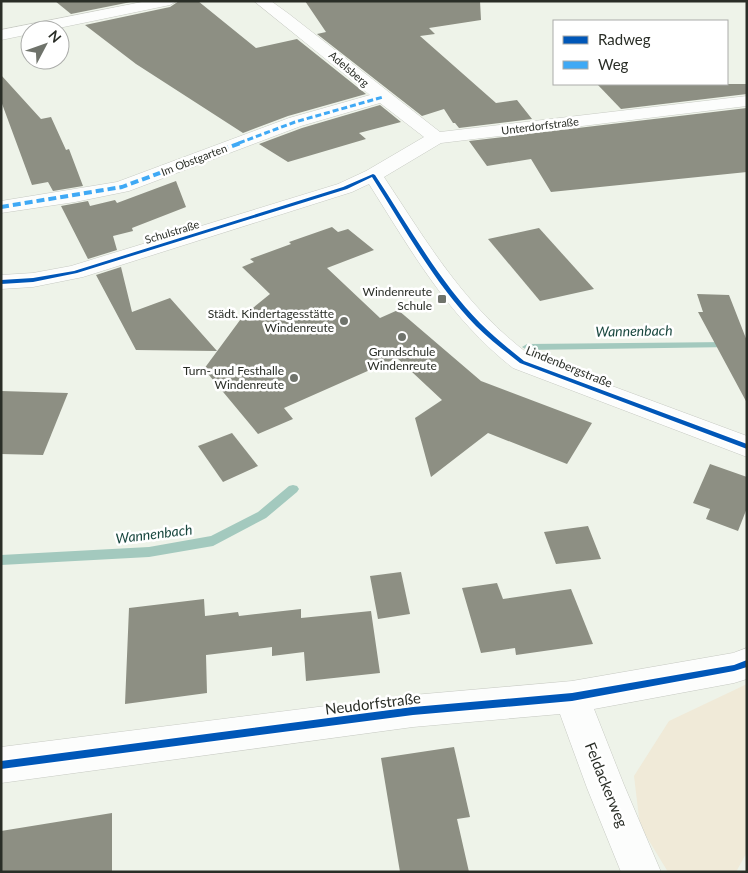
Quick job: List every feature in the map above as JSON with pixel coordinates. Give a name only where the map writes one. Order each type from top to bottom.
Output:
[{"type":"street","points":[[1,36],[170,1]]},
{"type":"street","name":"Adelsberg","points":[[261,1],[328,51],[436,138]]},
{"type":"street","name":"Im Obstgarten","points":[[1,207],[75,196],[122,186],[295,122],[383,97]]},
{"type":"street","name":"Unterdorfstraße","points":[[344,188],[373,175],[436,138],[747,101]]},
{"type":"street","name":"Lindenbergstraße","points":[[373,175],[454,296],[501,347],[522,362],[747,446]]},
{"type":"street","name":"Schulstraße","points":[[1,282],[33,280],[74,272],[344,188]]},
{"type":"street","name":"Neudorfstraße","points":[[1,765],[413,711],[572,697],[734,668],[747,663]]},
{"type":"street","name":"Feldackerweg","points":[[572,697],[606,788],[641,872]]},
{"type":"shaded area","points":[[747,684],[747,852],[736,872],[668,872],[640,826],[634,776],[669,721]]},
{"type":"building","points":[[55,1],[136,1],[71,14]]},
{"type":"building","points":[[179,1],[198,1],[256,48],[297,39],[366,94],[288,116],[243,133],[136,64],[85,25],[170,7]]},
{"type":"building","points":[[305,1],[480,1],[481,20],[429,28],[435,34],[420,36],[496,103],[517,100],[532,119],[459,128],[453,123],[444,109],[422,116],[317,34],[326,32]]},
{"type":"building","points":[[1,75],[41,119],[51,117],[66,150],[69,149],[83,186],[53,191],[48,182],[32,185],[1,101]]},
{"type":"building","points":[[747,84],[747,94],[621,109],[598,85]]},
{"type":"building","points":[[380,105],[401,122],[359,133],[366,139],[288,162],[259,144],[302,128]]},
{"type":"building","points":[[747,108],[747,172],[551,192],[531,159],[487,166],[469,141]]},
{"type":"building","points":[[176,181],[186,207],[132,228],[133,231],[113,236],[117,250],[88,259],[61,206],[88,201],[90,206],[115,200],[117,203]]},
{"type":"building","points":[[332,227],[338,232],[348,229],[374,250],[327,268],[380,318],[398,310],[481,381],[592,423],[567,464],[488,433],[431,477],[415,418],[442,400],[397,358],[284,408],[293,419],[258,434],[204,369],[243,316],[270,294],[242,267],[254,262],[250,259],[291,244],[289,242]]},
{"type":"building","points":[[539,228],[594,289],[540,301],[488,239]]},
{"type":"building","points":[[121,267],[132,312],[170,298],[217,351],[136,350],[96,275]]},
{"type":"building","points":[[697,294],[729,295],[747,341],[747,403],[698,312],[703,312]]},
{"type":"building","points":[[1,391],[68,393],[43,455],[1,454]]},
{"type":"building","points":[[232,433],[258,466],[223,482],[198,446]]},
{"type":"building","points":[[710,464],[747,477],[747,508],[738,531],[706,519],[710,509],[693,503]]},
{"type":"building","points":[[588,526],[601,559],[556,564],[544,532]]},
{"type":"building","points":[[401,572],[410,614],[378,619],[370,576]]},
{"type":"building","points":[[497,583],[503,599],[571,589],[593,644],[516,655],[515,648],[481,653],[462,588]]},
{"type":"building","points":[[204,599],[205,616],[238,612],[239,616],[301,609],[301,618],[371,611],[380,673],[306,681],[304,652],[272,656],[272,647],[206,655],[207,693],[125,704],[129,608]]},
{"type":"building","points":[[454,747],[470,817],[457,819],[469,872],[400,872],[381,758]]},
{"type":"building","points":[[112,813],[112,872],[1,872],[1,831]]},
{"type":"waterway","name":"Wannenbach","points":[[527,347],[729,345]]},
{"type":"waterway","name":"Wannenbach","points":[[1,560],[149,552],[213,541],[262,515],[293,489]]},
{"type":"marked path","points":[[1,207],[122,187],[295,122],[383,97]]},
{"type":"cycle path","points":[[1,282],[33,280],[75,272],[345,188],[373,175],[457,301],[498,344],[522,362],[747,447]]},
{"type":"cycle path","points":[[1,765],[413,711],[572,697],[734,668],[747,663]]},
{"type":"place","name":"Windenreute Schule","points":[[442,299]]},
{"type":"place","name":"Städt. Kindertagesstätte Windenreute","points":[[344,321]]},
{"type":"place","name":"Grundschule Windenreute","points":[[402,337]]},
{"type":"place","name":"Turn- und Festhalle Windenreute","points":[[294,378]]}]
